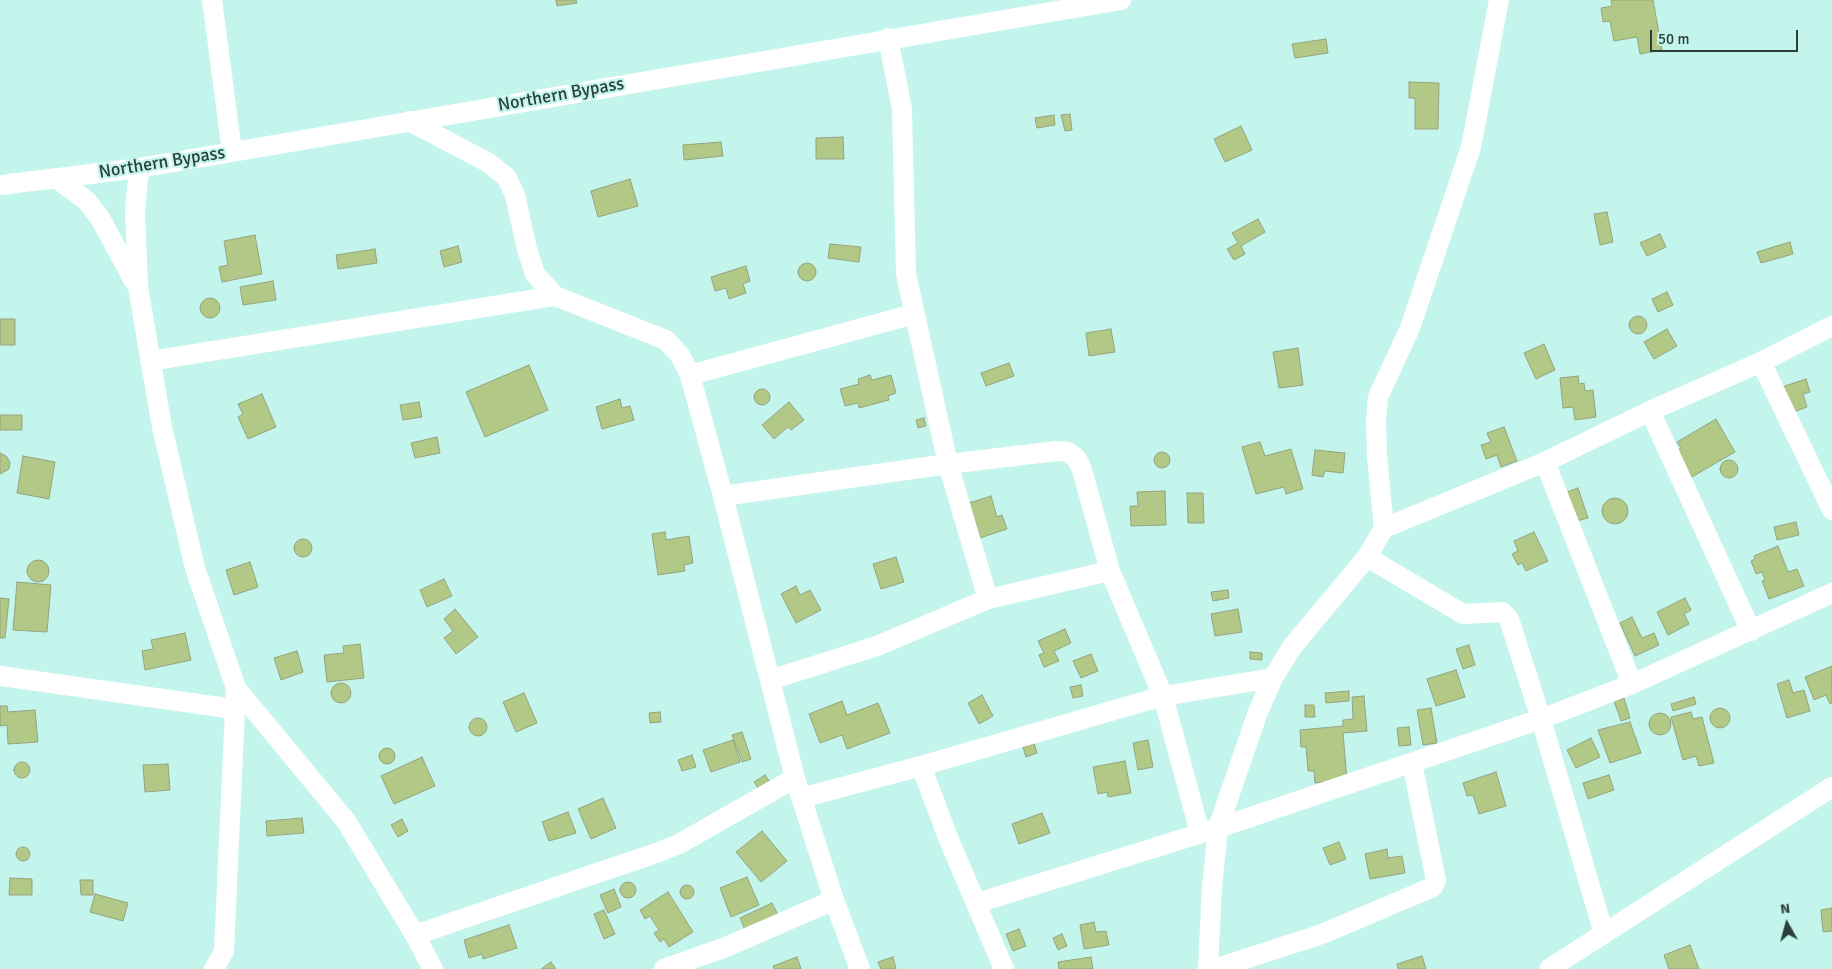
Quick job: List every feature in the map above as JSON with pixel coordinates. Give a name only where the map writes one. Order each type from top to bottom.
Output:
[{"type":"street","points":[[212,0],[232,151]]},
{"type":"street","name":"Northern Bypass","points":[[0,185],[138,168],[888,38],[1121,0]]},
{"type":"street","points":[[1209,830],[1273,678],[1292,647],[1367,557],[1384,528],[1377,456],[1376,421],[1378,397],[1410,328],[1471,147],[1499,0]]},
{"type":"street","points":[[888,38],[902,109],[904,258],[914,314],[948,464],[988,599]]},
{"type":"street","points":[[409,121],[489,163],[507,178],[515,195],[527,249],[536,274],[555,296],[666,340],[680,355],[690,375],[723,496],[795,778],[834,900],[860,969]]},
{"type":"street","points":[[138,168],[135,210],[138,287],[162,427],[195,568],[236,688],[346,821],[415,935],[433,969]]},
{"type":"street","points":[[57,179],[86,200],[100,218],[138,287]]},
{"type":"street","points":[[150,361],[555,296]]},
{"type":"street","points":[[690,375],[914,314]]},
{"type":"street","points":[[1384,528],[1545,462],[1650,411],[1761,362],[1832,326]]},
{"type":"street","points":[[1761,362],[1832,510]]},
{"type":"street","points":[[1650,411],[1752,631]]},
{"type":"street","points":[[723,496],[948,464],[1057,451],[1068,452],[1077,459],[1082,470],[1110,571],[1162,696],[1209,830],[1212,887],[1208,969]]},
{"type":"street","points":[[1545,462],[1632,684]]},
{"type":"street","points":[[1367,557],[1463,614],[1502,612],[1506,615],[1541,719],[1604,934]]},
{"type":"street","points":[[770,680],[877,646],[988,599],[1110,571]]},
{"type":"street","points":[[977,903],[1209,830],[1541,719],[1632,684],[1832,593]]},
{"type":"street","points":[[0,676],[234,708]]},
{"type":"street","points":[[802,798],[921,766],[1162,696],[1273,678]]},
{"type":"street","points":[[214,969],[224,951],[236,688]]},
{"type":"street","points":[[1214,969],[1322,934],[1433,887],[1436,880],[1412,762]]},
{"type":"street","points":[[921,766],[949,840],[1004,969]]},
{"type":"street","points":[[415,935],[679,844],[795,778]]},
{"type":"street","points":[[1549,969],[1832,787]]},
{"type":"street","points":[[664,969],[726,947],[834,900]]},
{"type":"building","points":[[556,0],[576,0],[577,3],[557,6]]},
{"type":"building","points":[[1611,0],[1653,0],[1662,50],[1640,54],[1637,37],[1614,41],[1610,21],[1603,22],[1601,8],[1612,6]]},
{"type":"building","points":[[1326,39],[1328,53],[1295,58],[1292,44]]},
{"type":"building","points":[[1409,82],[1439,83],[1438,129],[1415,129],[1415,98],[1409,98]]},
{"type":"building","points":[[1070,114],[1072,130],[1065,131],[1061,115]]},
{"type":"building","points":[[1054,115],[1055,125],[1037,128],[1035,118]]},
{"type":"building","points":[[1241,126],[1252,150],[1225,162],[1214,139]]},
{"type":"building","points":[[843,137],[844,159],[816,159],[816,138]]},
{"type":"building","points":[[721,142],[723,156],[684,160],[683,145]]},
{"type":"building","points":[[630,179],[638,206],[598,217],[591,191]]},
{"type":"building","points":[[1607,212],[1613,242],[1600,245],[1594,214]]},
{"type":"building","points":[[1258,219],[1265,232],[1241,246],[1245,254],[1234,260],[1227,249],[1238,243],[1232,233]]},
{"type":"building","points":[[1660,234],[1666,247],[1647,256],[1640,243]]},
{"type":"building","points":[[255,235],[262,274],[222,282],[219,267],[228,265],[224,241]]},
{"type":"building","points":[[1790,242],[1793,254],[1761,263],[1757,252]]},
{"type":"building","points":[[830,244],[861,247],[859,262],[828,258]]},
{"type":"building","points":[[458,246],[462,262],[444,267],[440,251]]},
{"type":"building","points":[[375,249],[377,263],[338,269],[336,255]]},
{"type":"building","points":[[807,263],[813,266],[816,272],[813,278],[807,281],[801,278],[798,272],[801,266]]},
{"type":"building","points":[[746,266],[750,281],[743,284],[746,293],[729,299],[726,288],[715,291],[711,277]]},
{"type":"building","points":[[273,281],[276,300],[243,305],[240,287]]},
{"type":"building","points":[[1667,292],[1673,305],[1658,312],[1652,299]]},
{"type":"building","points":[[206,298],[214,298],[220,304],[220,312],[214,318],[206,318],[200,312],[200,304]]},
{"type":"building","points":[[1638,316],[1644,319],[1647,325],[1644,331],[1638,334],[1632,331],[1629,325],[1632,319]]},
{"type":"building","points":[[0,319],[15,319],[15,345],[0,345]]},
{"type":"building","points":[[1111,329],[1115,352],[1089,356],[1086,333]]},
{"type":"building","points":[[1667,329],[1677,346],[1654,359],[1644,342]]},
{"type":"building","points":[[1544,344],[1555,370],[1536,379],[1524,353]]},
{"type":"building","points":[[1298,348],[1303,385],[1279,388],[1273,352]]},
{"type":"building","points":[[1009,363],[1014,376],[986,386],[981,373]]},
{"type":"building","points":[[529,365],[548,410],[485,437],[466,392]]},
{"type":"building","points":[[870,375],[872,380],[891,375],[896,393],[888,396],[889,400],[859,408],[858,403],[845,406],[840,389],[859,384],[858,379]]},
{"type":"building","points":[[1578,376],[1579,384],[1584,383],[1585,391],[1593,390],[1596,417],[1575,420],[1573,407],[1563,408],[1560,378]]},
{"type":"building","points":[[1806,379],[1810,392],[1803,394],[1807,407],[1793,412],[1779,388]]},
{"type":"building","points":[[762,389],[770,397],[762,405],[754,397]]},
{"type":"building","points":[[262,394],[276,427],[248,439],[238,417],[243,414],[238,404]]},
{"type":"building","points":[[620,399],[622,408],[630,406],[634,420],[602,429],[596,407]]},
{"type":"building","points":[[419,402],[422,417],[403,420],[400,405]]},
{"type":"building","points":[[789,402],[804,420],[791,430],[788,427],[774,439],[762,425]]},
{"type":"building","points":[[0,415],[22,415],[22,430],[0,430]]},
{"type":"building","points":[[924,418],[926,426],[918,428],[916,420]]},
{"type":"building","points":[[1716,419],[1735,452],[1690,478],[1675,452],[1681,448],[1677,442]]},
{"type":"building","points":[[1504,427],[1517,461],[1501,467],[1497,455],[1486,459],[1481,445],[1491,442],[1487,433]]},
{"type":"building","points":[[437,437],[440,453],[415,458],[411,443]]},
{"type":"building","points":[[1260,442],[1265,456],[1291,449],[1303,489],[1286,494],[1284,487],[1256,494],[1242,447]]},
{"type":"building","points":[[1315,450],[1345,453],[1343,473],[1325,471],[1323,477],[1312,475]]},
{"type":"building","points":[[1159,452],[1165,452],[1170,457],[1168,466],[1159,468],[1154,463],[1154,457]]},
{"type":"building","points":[[0,453],[6,456],[10,462],[9,469],[0,474]]},
{"type":"building","points":[[23,456],[55,462],[49,499],[17,493]]},
{"type":"building","points":[[1729,460],[1735,463],[1738,469],[1735,475],[1729,478],[1723,475],[1720,469],[1723,463]]},
{"type":"building","points":[[1578,488],[1588,518],[1573,522],[1564,493]]},
{"type":"building","points":[[1165,491],[1166,525],[1131,526],[1130,506],[1138,506],[1137,492]]},
{"type":"building","points":[[1187,493],[1203,493],[1204,523],[1188,523]]},
{"type":"building","points":[[991,496],[997,517],[1002,515],[1007,529],[980,538],[969,503]]},
{"type":"building","points":[[1615,498],[1624,502],[1628,511],[1624,520],[1615,524],[1606,520],[1602,511],[1606,502]]},
{"type":"building","points":[[1796,522],[1799,535],[1777,540],[1774,527]]},
{"type":"building","points":[[665,532],[666,540],[689,536],[693,563],[684,565],[685,571],[658,575],[652,534]]},
{"type":"building","points":[[1534,532],[1548,561],[1526,571],[1522,563],[1518,565],[1512,554],[1518,551],[1514,541]]},
{"type":"building","points":[[303,539],[309,542],[312,548],[309,554],[303,557],[297,554],[294,548],[297,542]]},
{"type":"building","points":[[1778,546],[1788,572],[1797,569],[1804,586],[1769,599],[1762,581],[1765,580],[1762,572],[1756,574],[1751,561],[1755,559],[1754,556]]},
{"type":"building","points":[[896,557],[904,582],[881,589],[873,564]]},
{"type":"building","points":[[38,560],[46,563],[49,571],[46,579],[38,582],[30,579],[27,571],[30,563]]},
{"type":"building","points":[[250,562],[258,587],[234,595],[226,570]]},
{"type":"building","points":[[444,579],[452,596],[427,607],[420,590]]},
{"type":"building","points":[[17,582],[51,585],[47,632],[13,630]]},
{"type":"building","points":[[796,586],[800,595],[810,590],[821,610],[796,623],[781,594]]},
{"type":"building","points":[[1228,590],[1229,598],[1213,601],[1211,592]]},
{"type":"building","points":[[0,598],[9,599],[5,638],[0,638]]},
{"type":"building","points":[[1685,598],[1691,610],[1684,614],[1689,624],[1668,635],[1657,612]]},
{"type":"building","points":[[455,609],[478,637],[456,654],[444,638],[453,631],[444,619]]},
{"type":"building","points":[[1238,609],[1242,632],[1215,636],[1211,614]]},
{"type":"building","points":[[1632,617],[1642,638],[1654,633],[1659,645],[1635,656],[1620,623]]},
{"type":"building","points":[[1065,629],[1071,643],[1054,651],[1059,661],[1044,667],[1039,655],[1044,653],[1038,641]]},
{"type":"building","points":[[185,633],[191,660],[145,670],[142,651],[153,649],[151,640]]},
{"type":"building","points":[[360,644],[364,678],[327,682],[324,655],[344,653],[343,646]]},
{"type":"building","points":[[1469,645],[1475,665],[1463,669],[1456,649]]},
{"type":"building","points":[[297,651],[303,672],[281,680],[274,658]]},
{"type":"building","points":[[1250,652],[1262,653],[1262,660],[1250,659]]},
{"type":"building","points":[[1091,654],[1098,671],[1081,678],[1073,661]]},
{"type":"building","points":[[1832,666],[1832,703],[1830,704],[1826,695],[1814,700],[1805,677]]},
{"type":"building","points":[[1456,670],[1465,697],[1436,706],[1427,679]]},
{"type":"building","points":[[1789,680],[1793,693],[1804,690],[1810,711],[1787,718],[1777,684]]},
{"type":"building","points":[[341,683],[348,686],[351,693],[348,700],[341,703],[334,700],[331,693],[334,686]]},
{"type":"building","points":[[1081,685],[1083,696],[1073,698],[1070,687]]},
{"type":"building","points":[[1349,691],[1349,701],[1326,703],[1325,693]]},
{"type":"building","points":[[524,693],[537,723],[516,732],[503,702]]},
{"type":"building","points":[[982,695],[993,716],[979,724],[968,703]]},
{"type":"building","points":[[1364,696],[1367,731],[1343,733],[1347,780],[1315,783],[1314,771],[1308,771],[1306,747],[1301,747],[1300,730],[1343,726],[1343,720],[1353,719],[1352,697]]},
{"type":"building","points":[[1694,697],[1696,704],[1673,711],[1671,704]]},
{"type":"building","points":[[1624,698],[1630,718],[1621,721],[1614,701]]},
{"type":"building","points":[[842,701],[847,715],[878,703],[890,733],[847,749],[842,735],[820,743],[809,714]]},
{"type":"building","points":[[1305,705],[1314,705],[1315,717],[1305,717]]},
{"type":"building","points":[[0,706],[7,706],[8,712],[35,710],[38,742],[8,744],[7,725],[0,726]]},
{"type":"building","points":[[1431,708],[1437,743],[1423,745],[1417,710]]},
{"type":"building","points":[[1716,708],[1724,708],[1730,714],[1730,722],[1724,728],[1716,728],[1710,722],[1710,714]]},
{"type":"building","points":[[660,712],[661,722],[650,723],[649,713]]},
{"type":"building","points":[[1691,712],[1693,719],[1702,717],[1714,763],[1699,766],[1696,756],[1683,760],[1671,717]]},
{"type":"building","points":[[1660,713],[1668,716],[1671,724],[1668,732],[1660,735],[1652,732],[1649,724],[1652,716]]},
{"type":"building","points":[[478,718],[484,721],[487,727],[484,733],[478,736],[472,733],[469,727],[472,721]]},
{"type":"building","points":[[1630,722],[1641,753],[1610,763],[1598,730]]},
{"type":"building","points":[[1409,727],[1411,745],[1399,746],[1397,728]]},
{"type":"building","points":[[742,732],[751,759],[742,762],[732,735]]},
{"type":"building","points":[[1591,738],[1600,757],[1576,768],[1567,750]]},
{"type":"building","points":[[733,740],[740,762],[711,772],[703,750]]},
{"type":"building","points":[[1148,740],[1153,767],[1138,770],[1133,743]]},
{"type":"building","points":[[1034,743],[1037,753],[1026,757],[1023,747]]},
{"type":"building","points":[[387,748],[393,750],[395,756],[393,762],[387,764],[381,762],[379,756],[381,750]]},
{"type":"building","points":[[692,755],[696,767],[682,771],[678,760]]},
{"type":"building","points":[[422,757],[435,786],[394,804],[381,776]]},
{"type":"building","points":[[1125,761],[1131,793],[1108,797],[1107,792],[1098,794],[1093,767]]},
{"type":"building","points":[[22,762],[30,770],[22,778],[14,770]]},
{"type":"building","points":[[168,764],[170,790],[145,792],[143,765]]},
{"type":"building","points":[[1496,772],[1506,806],[1479,814],[1473,795],[1467,796],[1463,783]]},
{"type":"building","points":[[765,775],[771,784],[760,791],[754,782]]},
{"type":"building","points":[[1609,775],[1614,790],[1588,799],[1583,783]]},
{"type":"building","points":[[603,798],[616,828],[591,839],[578,809]]},
{"type":"building","points":[[568,812],[576,833],[549,841],[542,822]]},
{"type":"building","points":[[1042,813],[1050,833],[1019,844],[1012,824]]},
{"type":"building","points":[[302,818],[304,833],[267,836],[266,821]]},
{"type":"building","points":[[402,819],[408,831],[398,837],[391,825]]},
{"type":"building","points":[[762,831],[787,861],[761,882],[736,852]]},
{"type":"building","points":[[1339,842],[1346,859],[1330,865],[1323,848]]},
{"type":"building","points":[[20,847],[26,847],[30,854],[26,861],[20,861],[16,857],[16,851]]},
{"type":"building","points":[[1387,849],[1388,858],[1402,856],[1405,873],[1370,879],[1365,854]]},
{"type":"building","points":[[747,877],[759,905],[731,917],[720,888]]},
{"type":"building","points":[[10,878],[32,879],[32,895],[9,895]]},
{"type":"building","points":[[80,880],[93,880],[93,895],[81,895]]},
{"type":"building","points":[[628,882],[634,884],[636,890],[634,896],[628,898],[622,896],[620,890],[622,884]]},
{"type":"building","points":[[684,885],[690,885],[694,892],[690,899],[684,899],[680,895],[680,889]]},
{"type":"building","points":[[614,889],[621,907],[608,913],[600,895]]},
{"type":"building","points":[[668,892],[693,932],[669,947],[664,939],[660,942],[654,933],[659,930],[650,916],[645,919],[640,910]]},
{"type":"building","points":[[95,894],[128,903],[123,921],[90,912]]},
{"type":"building","points":[[772,903],[778,915],[745,930],[740,918]]},
{"type":"building","points":[[1832,908],[1832,931],[1823,932],[1821,910]]},
{"type":"building","points":[[604,910],[615,934],[604,939],[594,914]]},
{"type":"building","points":[[1094,922],[1096,932],[1106,931],[1109,945],[1084,949],[1080,925]]},
{"type":"building","points":[[509,925],[517,948],[483,959],[482,954],[469,958],[464,940]]},
{"type":"building","points":[[1019,929],[1026,946],[1013,951],[1006,934]]},
{"type":"building","points":[[1062,934],[1067,946],[1058,950],[1053,938]]},
{"type":"building","points":[[1690,945],[1699,969],[1669,969],[1664,955]]},
{"type":"building","points":[[1422,956],[1426,969],[1398,969],[1397,964]]},
{"type":"building","points":[[797,957],[801,969],[774,969],[773,966]]},
{"type":"building","points":[[893,957],[896,969],[881,969],[878,962]]},
{"type":"building","points":[[1091,957],[1093,969],[1059,969],[1058,962]]},
{"type":"building","points":[[551,962],[556,969],[541,969]]}]
